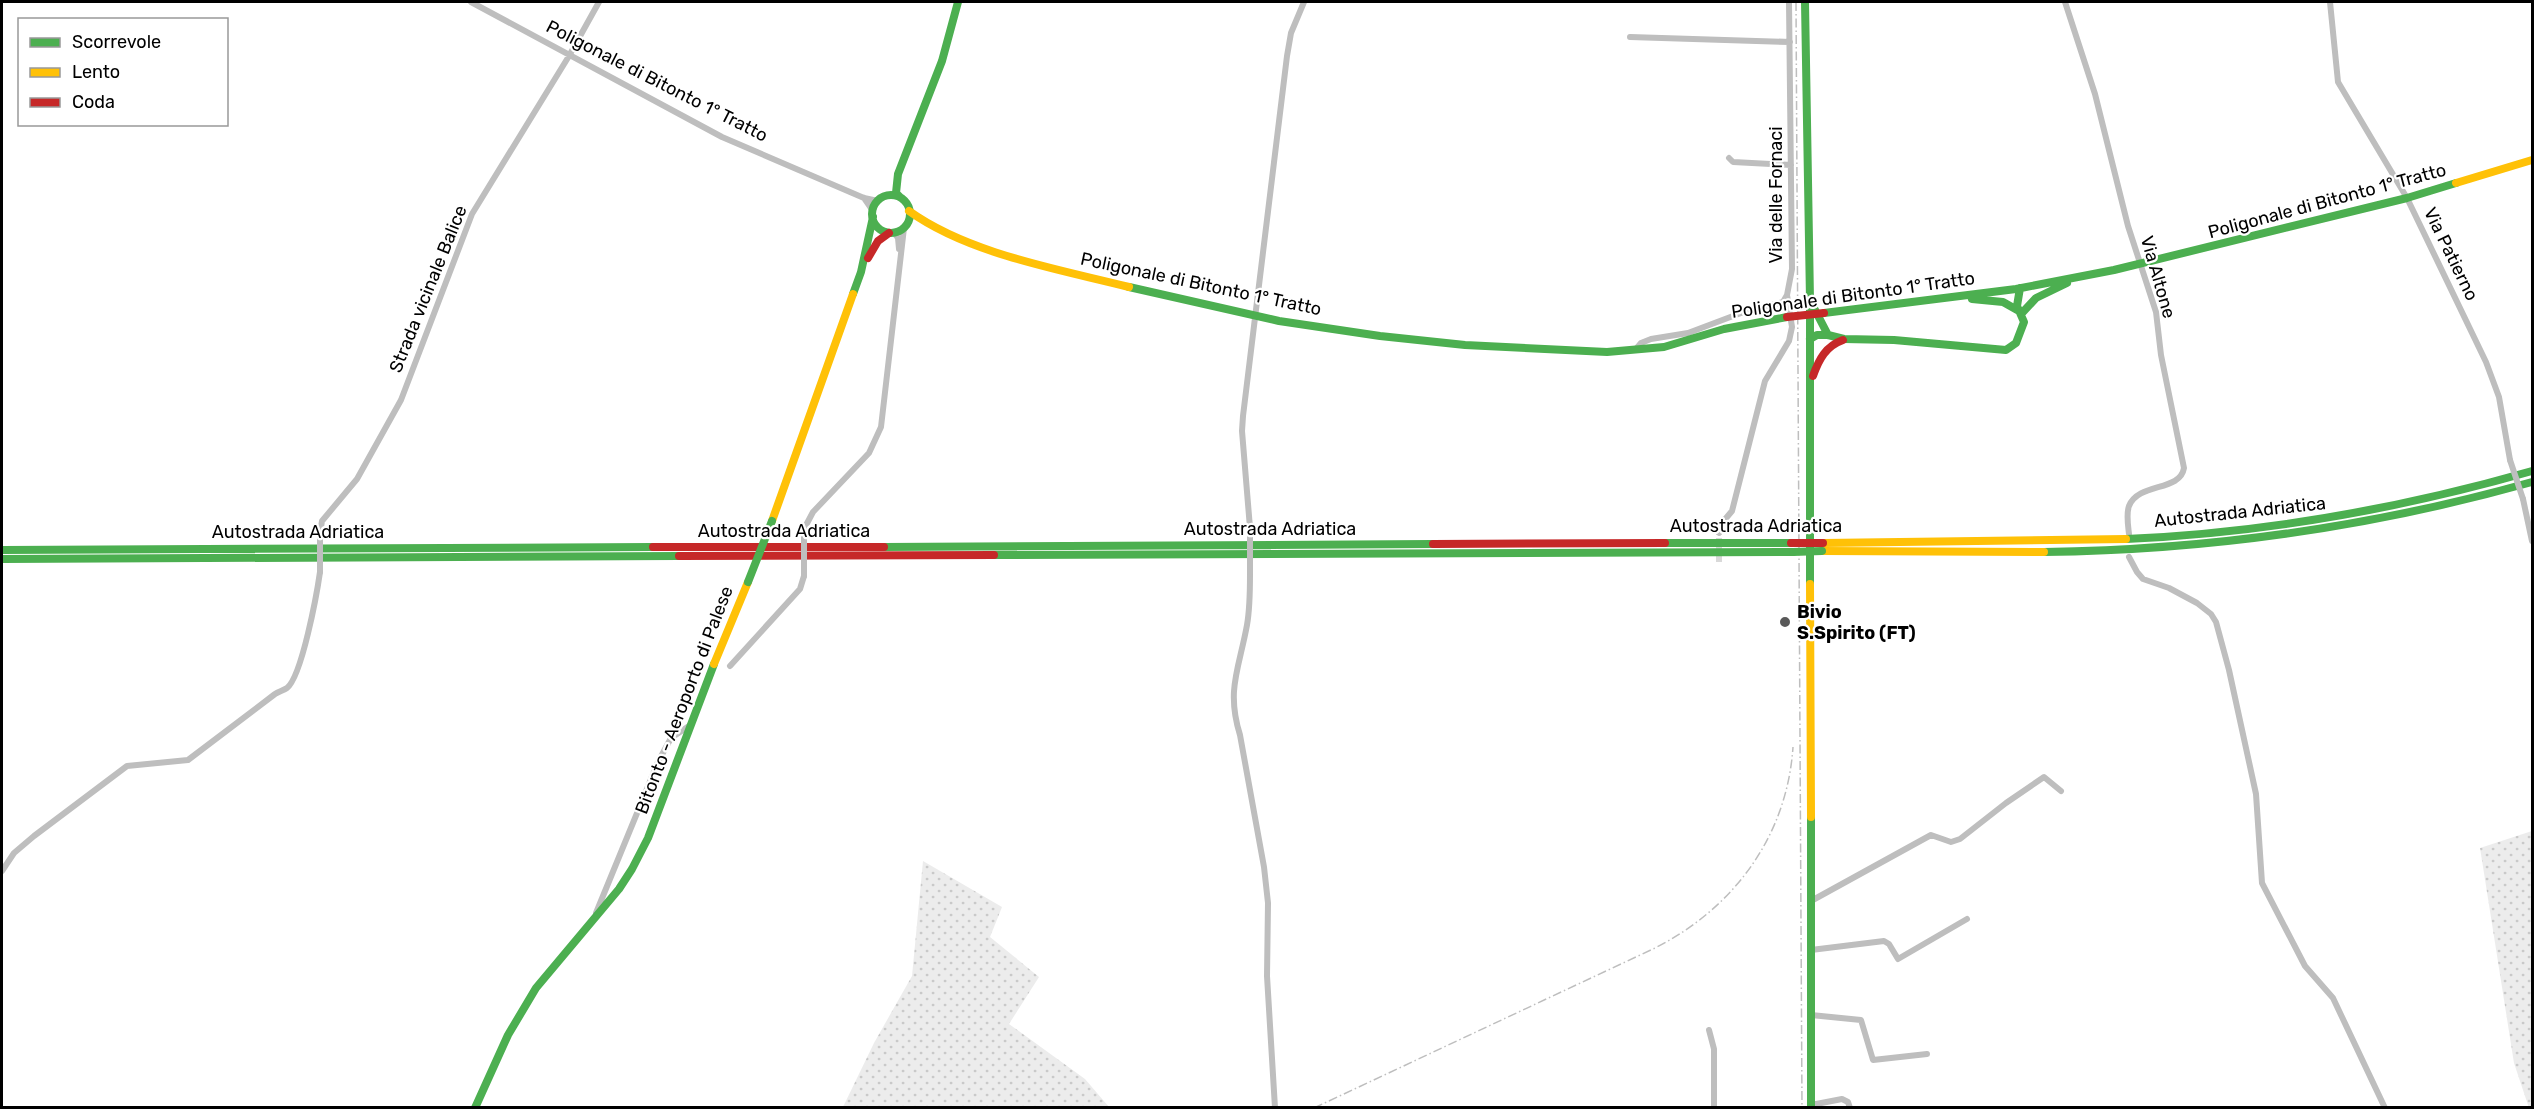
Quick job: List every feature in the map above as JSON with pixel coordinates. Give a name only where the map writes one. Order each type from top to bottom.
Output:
[{"type":"main road","points":[[861,272],[873,214],[879,200],[898,174],[942,61],[958,2]]},
{"type":"main road","points":[[1805,2],[1810,300],[1811,1015],[1816,1106]]},
{"type":"main road","name":"Poligonale di Bitonto 1° Tratto","points":[[927,224],[1008,257],[1255,316],[1318,328],[1465,345],[1585,351],[1635,350],[1664,347],[1724,329],[1787,317],[1950,298],[2081,277],[2407,198],[2532,160]]},
{"type":"main road","points":[[898,174],[896,193],[909,211],[927,224]]},
{"type":"main road","points":[[879,200],[891,195],[901,198]]},
{"type":"main road","points":[[905,226],[909,211]]},
{"type":"main road","points":[[873,214],[878,228],[891,233]]},
{"type":"main road","points":[[861,272],[878,241],[905,226],[927,224]]},
{"type":"main road","name":"Bitonto - Aeroporto di Palese","points":[[475,1107],[508,1035],[536,988],[623,883],[648,838],[689,726],[772,521],[861,272]]},
{"type":"main road","points":[[2022,313],[2027,304],[2043,293],[2081,277]]},
{"type":"main road","points":[[1810,339],[1817,335],[1828,334],[1844,339],[1894,340],[2007,350],[2016,342],[2024,322],[2022,313],[2024,298],[2020,288]]},
{"type":"main road","points":[[1950,298],[1997,300],[2014,306],[2022,313]]},
{"type":"main road","points":[[1810,300],[1821,325],[1828,334]]},
{"type":"main road","points":[[1810,339],[1834,343]]},
{"type":"main road","points":[[1810,385],[1817,362],[1827,347],[1844,339]]},
{"type":"main road","name":"Autostrada Adriatica","points":[[1823,547],[2081,541],[2204,534],[2359,514],[2442,497],[2532,471]]},
{"type":"main road","name":"Autostrada Adriatica","points":[[2,550],[1823,547],[2120,550],[2242,541],[2328,530],[2445,506],[2532,482]]},
{"type":"main road","name":"Autostrada Adriatica","points":[[2,559],[1792,547]]},
{"type":"street","name":"Poligonale di Bitonto 1° Tratto","points":[[471,2],[722,137],[864,198],[879,200]]},
{"type":"street","name":"Strada vicinale Balice","points":[[2,871],[14,853],[34,836],[127,766],[141,763],[181,763],[188,760],[275,694],[288,688],[297,674],[316,602],[322,521],[357,479],[401,400],[471,214],[569,56],[599,2]]},
{"type":"street","points":[[1275,1107],[1274,1059],[1267,976],[1268,903],[1264,867],[1240,735],[1234,715],[1232,691],[1251,601],[1250,528],[1242,431],[1287,56],[1291,33],[1304,2]]},
{"type":"street","name":"Via delle Fornaci","points":[[1719,533],[1722,524],[1732,511],[1765,381],[1789,341],[1792,327],[1787,295],[1792,268],[1789,2]]},
{"type":"street","name":"Via Altone","points":[[2065,2],[2095,94],[2128,226],[2156,312],[2163,366],[2184,468],[2178,480],[2144,491],[2133,498],[2127,512],[2129,534]]},
{"type":"street","name":"Via Patierno","points":[[2330,2],[2338,82],[2407,198],[2486,362],[2499,397],[2510,460],[2523,499],[2532,541]]},
{"type":"street","points":[[1630,37],[1790,42]]},
{"type":"street","points":[[1729,158],[1733,162],[1791,165]]},
{"type":"street","points":[[864,198],[873,214]]},
{"type":"street","points":[[899,252],[904,239],[905,226]]},
{"type":"street","points":[[730,666],[800,589],[804,576],[804,529],[813,512],[869,453],[881,427],[899,252],[898,238],[891,233]]},
{"type":"street","points":[[1635,350],[1641,343],[1651,339],[1688,333],[1741,312],[1780,303],[1787,295]]},
{"type":"street","points":[[2129,557],[2136,572],[2143,579],[2169,588],[2197,603],[2216,622],[2256,794],[2262,883],[2305,966],[2333,998],[2385,1107]]},
{"type":"street","points":[[593,919],[658,762],[671,738],[678,731],[689,726]]},
{"type":"street","points":[[1811,901],[1931,835],[1951,842],[1960,839],[2006,802],[2044,777],[2061,791]]},
{"type":"street","points":[[1811,950],[1884,941],[1889,944],[1898,959],[1967,919]]},
{"type":"street","points":[[1811,1015],[1861,1020],[1874,1060],[1927,1054]]},
{"type":"street","points":[[1709,1030],[1714,1049],[1714,1107]]},
{"type":"street","points":[[1816,1106],[1842,1099],[1848,1102],[1850,1107]]},
{"type":"shaded area","points":[[2532,831],[2532,1107],[2529,1108],[2514,1063],[2480,848]]},
{"type":"shaded area","points":[[923,861],[1002,907],[990,937],[1039,977],[1009,1024],[1085,1079],[1109,1107],[843,1107],[874,1043],[912,976]]},
{"type":"tunnel","points":[[1719,533],[1719,562]]},
{"type":"railway","points":[[1796,2],[1802,1108]]},
{"type":"railway","points":[[1314,1108],[1655,948],[1683,932],[1732,890],[1768,839],[1789,780],[1793,747]]},
{"type":"traffic: fast","points":[[901,198],[896,193],[898,174],[942,61],[958,2]]},
{"type":"traffic: fast","points":[[1805,2],[1810,300],[1810,584]]},
{"type":"traffic: fast","points":[[1824,313],[2016,289],[2114,270],[2407,198],[2456,183]]},
{"type":"traffic: fast","points":[[891,195],[904,201],[910,214],[904,227],[891,233],[878,227],[872,214],[878,201],[891,195]]},
{"type":"traffic: fast","points":[[853,294],[861,272],[873,217]]},
{"type":"traffic: fast","points":[[2022,313],[2036,298],[2067,283]]},
{"type":"traffic: fast","points":[[1129,287],[1279,321],[1380,336],[1465,345],[1607,352],[1664,347],[1724,329],[1787,317]]},
{"type":"traffic: fast","points":[[1810,339],[1817,335],[1828,335],[1844,339],[1894,340],[2006,350],[2016,343],[2024,322],[2017,306],[2020,288]]},
{"type":"traffic: fast","points":[[1972,299],[2003,302],[2019,311]]},
{"type":"traffic: fast","points":[[1814,308],[1828,335]]},
{"type":"traffic: fast","points":[[2126,539],[2229,531],[2331,517],[2432,497],[2532,471]]},
{"type":"traffic: fast","points":[[2044,552],[2168,547],[2290,533],[2412,512],[2532,482]]},
{"type":"traffic: fast","points":[[748,582],[772,521]]},
{"type":"traffic: fast","points":[[1665,543],[1791,543]]},
{"type":"traffic: fast","points":[[884,547],[1433,544]]},
{"type":"traffic: fast","points":[[2,550],[653,547]]},
{"type":"traffic: fast","points":[[1793,552],[1822,551]]},
{"type":"traffic: fast","points":[[994,555],[1793,552]]},
{"type":"traffic: fast","points":[[2,559],[679,556]]},
{"type":"traffic: fast","points":[[475,1108],[508,1035],[536,988],[619,889],[632,869],[648,838],[714,664]]},
{"type":"traffic: fast","points":[[1811,817],[1811,1108]]},
{"type":"traffic: slow","points":[[2456,183],[2532,160]]},
{"type":"traffic: slow","points":[[909,211],[933,226],[986,249],[1129,287]]},
{"type":"traffic: slow","points":[[772,521],[853,294]]},
{"type":"traffic: slow","points":[[1823,543],[2126,539]]},
{"type":"traffic: slow","points":[[1822,551],[2044,552]]},
{"type":"traffic: slow","points":[[714,664],[748,582]]},
{"type":"traffic: slow","points":[[1810,584],[1811,817]]},
{"type":"traffic: jam","points":[[868,258],[878,241],[889,233]]},
{"type":"traffic: jam","points":[[1787,317],[1824,313]]},
{"type":"traffic: jam","points":[[1813,376],[1824,354],[1843,340]]},
{"type":"traffic: jam","points":[[1433,544],[1665,543]]},
{"type":"traffic: jam","points":[[1791,543],[1823,543]]},
{"type":"traffic: jam","points":[[653,547],[884,547]]},
{"type":"traffic: jam","points":[[679,556],[994,555]]},
{"type":"place","name":"Bivio S.Spirito (FT)","points":[[1785,622]]}]
